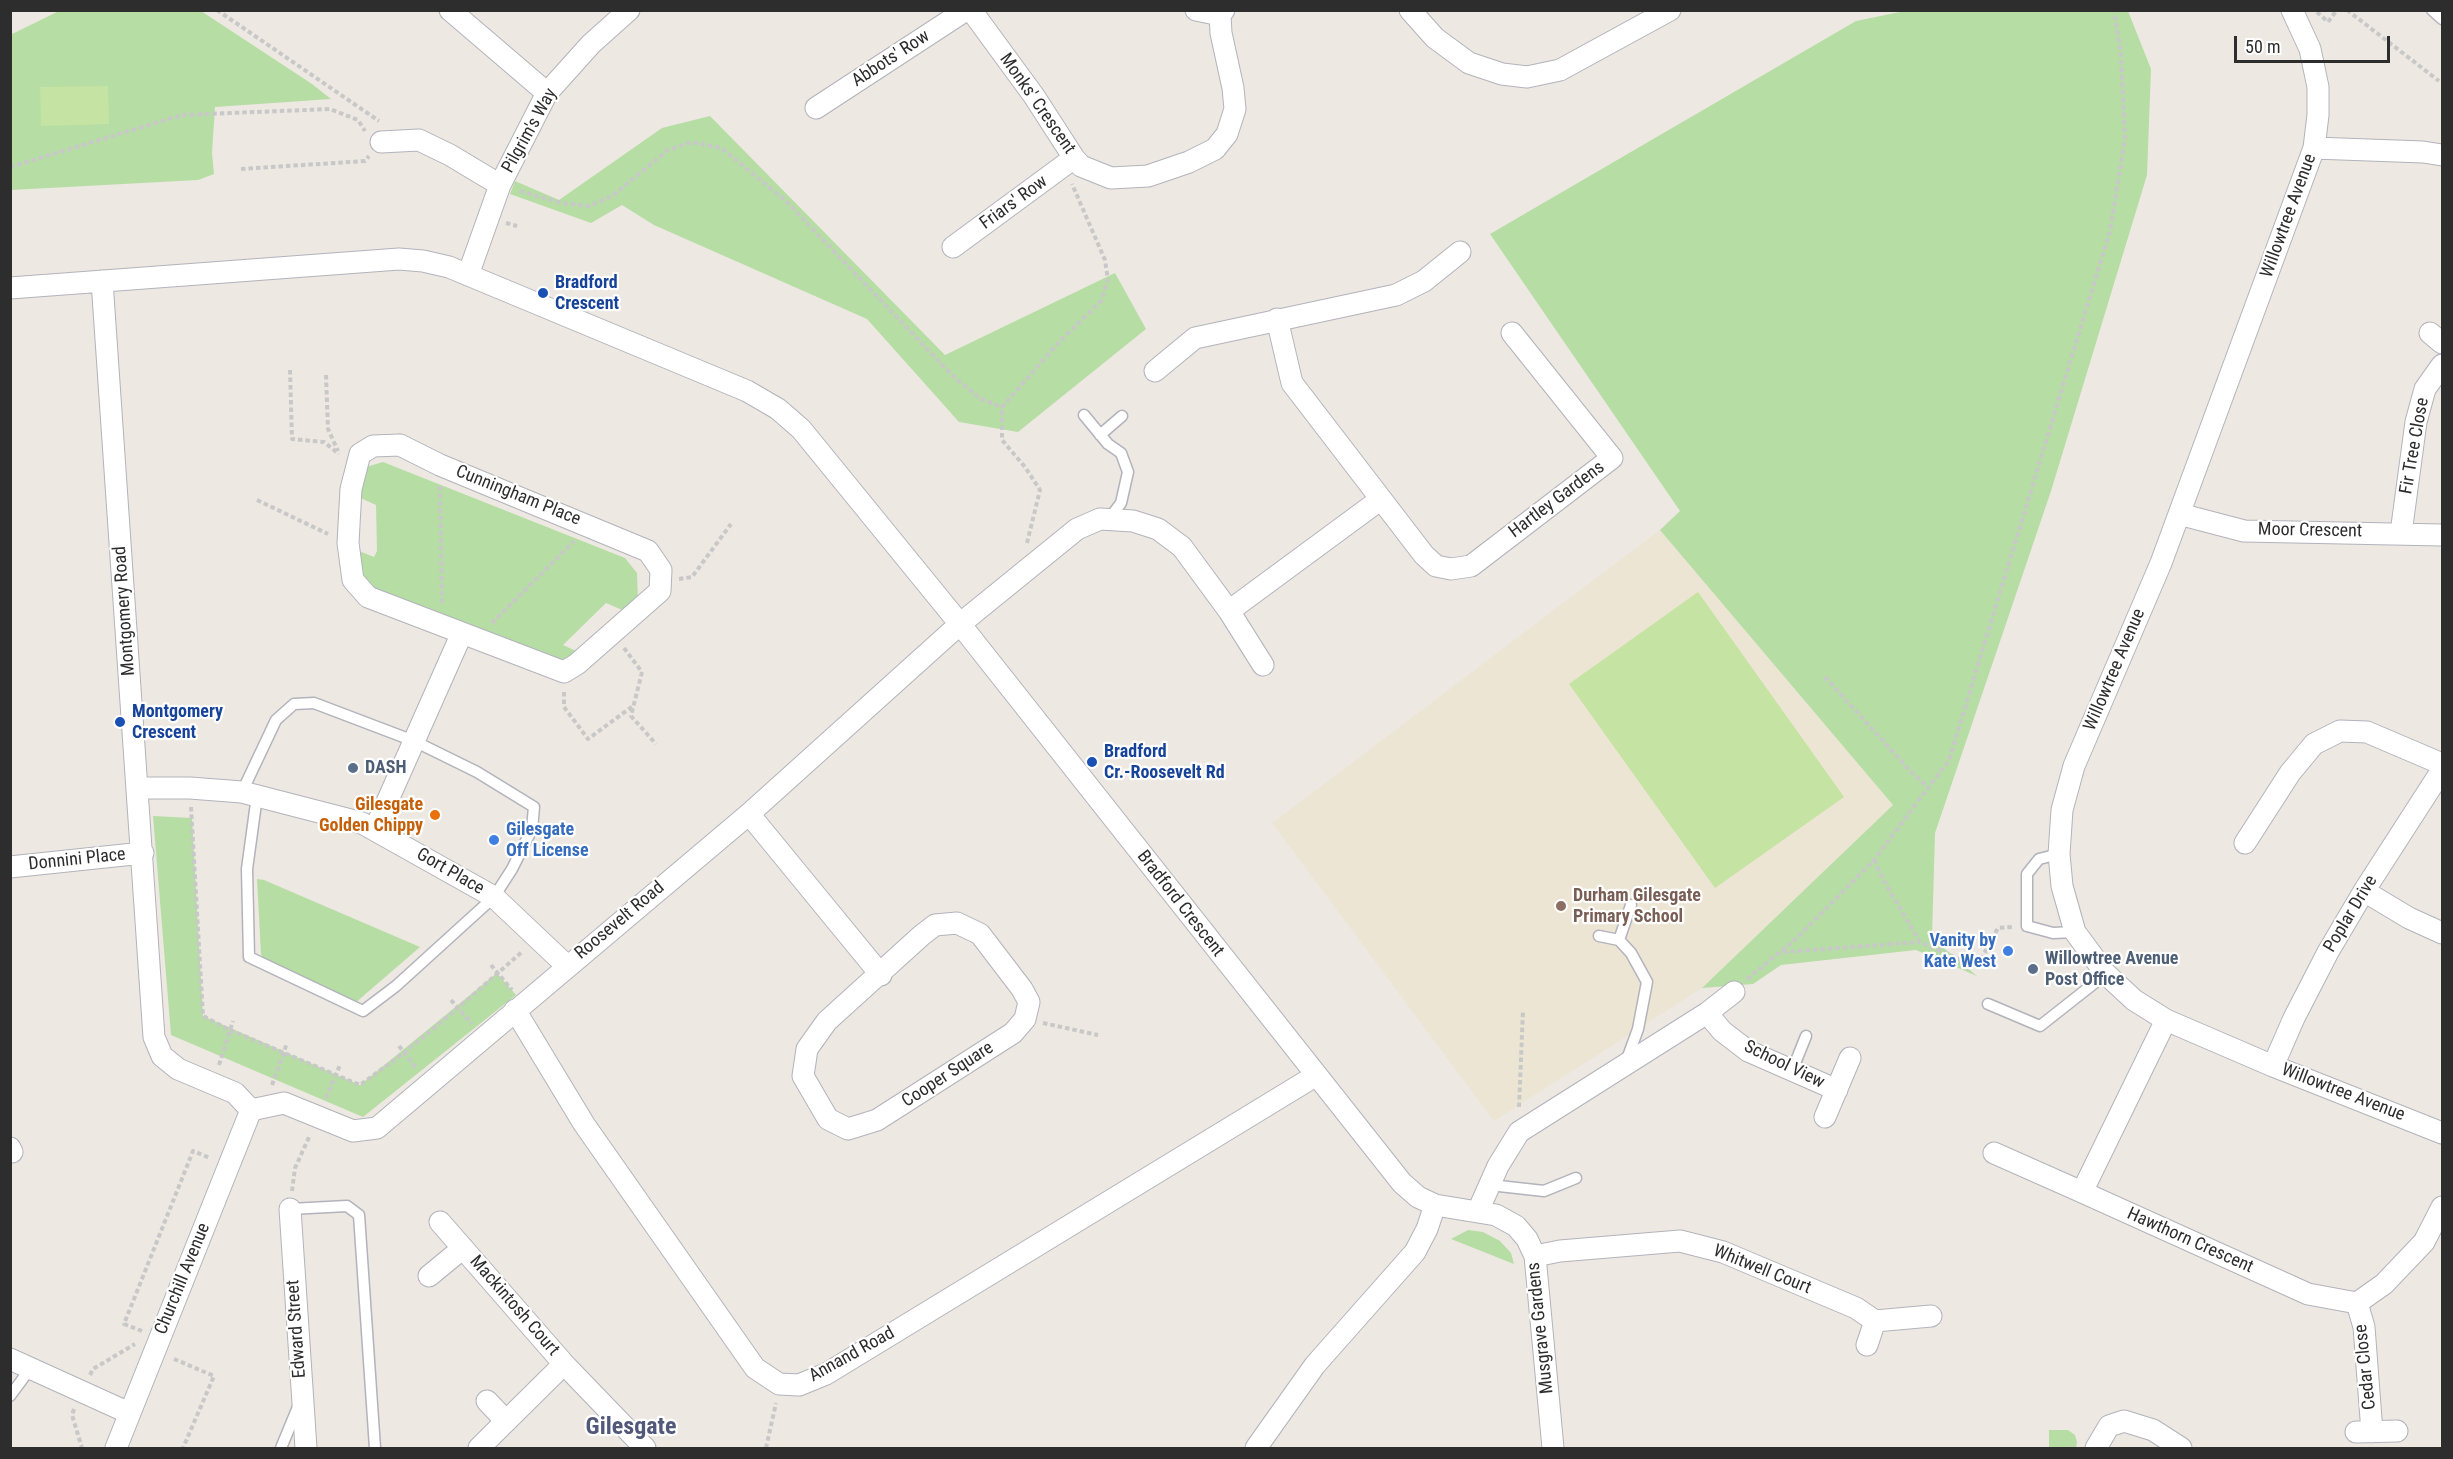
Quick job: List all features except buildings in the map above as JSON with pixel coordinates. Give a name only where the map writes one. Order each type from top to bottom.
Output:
[{"type":"street","points":[[450,10],[547,93]]},
{"type":"street","name":"Pilgrim's Way","points":[[468,275],[500,185],[547,93],[591,45],[629,10]]},
{"type":"street","name":"Abbots' Row","points":[[816,108],[966,10]]},
{"type":"street","name":"Monks' Crescent","points":[[971,10],[1034,96],[1069,163],[1111,178],[1148,176],[1190,162],[1215,149],[1227,134],[1235,109],[1233,88],[1221,33],[1222,13]]},
{"type":"street","points":[[1196,10],[1222,13]]},
{"type":"street","points":[[1410,10],[1435,39],[1469,63],[1502,74],[1527,76],[1560,70],[1670,10]]},
{"type":"street","name":"Willowtree Avenue","points":[[2294,11],[2310,49],[2318,87],[2318,115],[2314,148],[2161,563],[2074,766],[2062,810],[2059,854],[2062,886],[2075,932],[2106,974],[2134,1000],[2166,1020],[2273,1066],[2442,1132]]},
{"type":"street","points":[[381,142],[419,140],[450,155],[500,185]]},
{"type":"street","points":[[2314,148],[2423,152],[2442,155]]},
{"type":"street","name":"Friars' Row","points":[[953,247],[1069,163]]},
{"type":"street","points":[[1155,371],[1195,338],[1396,295],[1424,281],[1460,252]]},
{"type":"street","name":"Bradford Crescent","points":[[10,288],[399,259],[423,261],[449,267],[747,391],[778,409],[801,429],[960,624],[1402,1184]]},
{"type":"street","name":"Montgomery Road","points":[[102,281],[154,1037],[162,1056],[178,1069],[213,1082],[257,1107]]},
{"type":"street","name":"Hartley Gardens","points":[[1277,319],[1292,382],[1424,555],[1436,566],[1451,569],[1472,566],[1612,458],[1512,333]]},
{"type":"street","name":"Fir Tree Close","points":[[2401,533],[2416,422],[2426,389],[2442,365]]},
{"type":"street","name":"Cunningham Place","points":[[347,461],[374,446],[400,445],[440,465],[648,550],[661,570],[661,582]]},
{"type":"street","points":[[347,461],[351,489],[348,543],[353,580],[368,597],[460,633],[564,672],[660,591],[661,582]]},
{"type":"street","points":[[1229,611],[1382,499]]},
{"type":"street","name":"Moor Crescent","points":[[2180,514],[2244,531],[2442,535]]},
{"type":"street","points":[[960,624],[1030,564],[1077,529],[1100,519],[1133,521],[1158,529],[1182,547],[1229,611],[1263,665]]},
{"type":"street","name":"Roosevelt Road","points":[[257,1107],[284,1103],[353,1131],[377,1128],[749,813],[960,624]]},
{"type":"street","points":[[375,829],[460,633]]},
{"type":"street","points":[[2245,843],[2289,773],[2314,744],[2340,731],[2367,732],[2442,765]]},
{"type":"street","name":"Poplar Drive","points":[[2273,1066],[2294,1018],[2328,952],[2364,891],[2442,770]]},
{"type":"street","name":"Gort Place","points":[[137,788],[190,788],[250,794],[362,823],[494,897],[567,966]]},
{"type":"street","points":[[749,813],[881,975]]},
{"type":"street","name":"Donnini Place","points":[[10,867],[143,853]]},
{"type":"street","points":[[2364,891],[2409,918],[2442,933]]},
{"type":"street","name":"Cooper Square","points":[[957,923],[980,934],[1022,989],[1029,1002],[1025,1019],[1013,1033],[877,1120],[848,1129],[828,1119],[803,1076],[807,1049],[827,1021],[935,926],[957,923]]},
{"type":"street","points":[[1478,1211],[1498,1166],[1519,1132],[1707,1013],[1734,992]]},
{"type":"street","points":[[519,1006],[584,1124],[755,1368],[779,1384]]},
{"type":"street","name":"School View","points":[[1707,1013],[1722,1031],[1748,1051],[1837,1090]]},
{"type":"street","points":[[2082,1192],[2166,1020]]},
{"type":"street","name":"School View","points":[[1825,1117],[1850,1058]]},
{"type":"street","name":"Annand Road","points":[[779,1384],[799,1385],[826,1374],[1315,1076]]},
{"type":"street","name":"Churchill Avenue","points":[[116,1449],[152,1343],[228,1166],[257,1107]]},
{"type":"street","name":"Hawthorn Crescent","points":[[1994,1154],[2308,1294],[2357,1303]]},
{"type":"street","name":"Musgrave Gardens","points":[[1402,1184],[1418,1197],[1435,1205],[1496,1215],[1516,1226],[1527,1239],[1535,1256],[1553,1449]]},
{"type":"street","points":[[1256,1449],[1315,1365],[1415,1252],[1427,1229],[1435,1205]]},
{"type":"street","points":[[2357,1303],[2384,1284],[2424,1242],[2442,1207]]},
{"type":"street","name":"Edward Street","points":[[290,1209],[306,1449]]},
{"type":"street","name":"Mackintosh Court","points":[[440,1222],[564,1364],[645,1449]]},
{"type":"street","name":"Whitwell Court","points":[[1535,1256],[1560,1251],[1680,1241],[1723,1252],[1856,1308],[1875,1321]]},
{"type":"street","name":"Mackintosh Court","points":[[429,1276],[463,1248]]},
{"type":"street","name":"Cedar Close","points":[[2357,1303],[2364,1327],[2364,1432],[2397,1431]]},
{"type":"street","points":[[1867,1345],[1875,1321],[1932,1316]]},
{"type":"street","points":[[10,1359],[129,1413]]},
{"type":"street","name":"Mackintosh Court","points":[[479,1449],[505,1420],[564,1364]]},
{"type":"street","points":[[487,1401],[505,1420]]},
{"type":"street","points":[[2096,1449],[2109,1426],[2124,1421],[2153,1430],[2181,1449]]},
{"type":"lane","points":[[2432,10],[2442,19]]},
{"type":"lane","points":[[1084,415],[1108,444],[1121,453],[1128,472],[1121,503],[1109,519]]},
{"type":"lane","points":[[1100,435],[1122,416]]},
{"type":"lane","points":[[314,703],[414,741],[477,772],[534,807],[532,829],[512,869],[494,897],[396,986],[363,1011],[249,957],[247,869],[250,794],[276,720],[294,704],[314,703]]},
{"type":"lane","points":[[2059,854],[2039,860],[2026,874],[2028,926],[2053,933],[2075,932]]},
{"type":"lane","points":[[1619,940],[1631,905]]},
{"type":"lane","points":[[1599,936],[1619,940],[1631,953],[1647,982],[1638,1029],[1625,1065]]},
{"type":"lane","points":[[1988,1004],[2040,1026],[2106,974]]},
{"type":"lane","points":[[1792,1071],[1806,1036]]},
{"type":"lane","points":[[1490,1185],[1544,1191],[1576,1178]]},
{"type":"lane","points":[[290,1209],[347,1206],[359,1215],[375,1449]]},
{"type":"lane","points":[[10,1396],[30,1369]]},
{"type":"lane","points":[[281,1449],[302,1399]]},
{"type":"path","points":[[217,10],[375,118],[403,141]]},
{"type":"path","points":[[1734,992],[1762,965],[1782,952],[1874,860],[1949,760],[2110,231],[2126,140],[2121,55],[2114,10]]},
{"type":"path","points":[[2322,17],[2328,22],[2337,10]]},
{"type":"path","points":[[2347,10],[2439,81]]},
{"type":"path","points":[[10,167],[182,115],[222,112],[330,109],[358,120],[363,130],[381,142],[364,161],[242,170]]},
{"type":"path","points":[[500,185],[562,203],[589,206],[612,196],[668,150],[692,142],[721,148],[785,200],[952,375],[979,398],[1002,408]]},
{"type":"path","points":[[1030,564],[1027,540],[1040,490],[1002,440],[1002,408],[1053,348],[1101,301],[1108,280],[1105,260],[1069,163]]},
{"type":"path","points":[[290,370],[292,439],[324,441],[347,461]]},
{"type":"path","points":[[326,375],[328,429],[347,461]]},
{"type":"path","points":[[440,465],[460,633]]},
{"type":"path","points":[[257,500],[348,543]]},
{"type":"path","points":[[661,582],[692,577],[731,524]]},
{"type":"path","points":[[460,633],[589,526]]},
{"type":"path","points":[[613,633],[642,672],[631,716],[656,744]]},
{"type":"path","points":[[564,672],[564,707],[588,739],[633,706]]},
{"type":"path","points":[[1825,677],[1912,773],[1929,788]]},
{"type":"path","points":[[1874,860],[1920,942]]},
{"type":"path","points":[[1782,952],[1920,942],[1977,967],[1998,928],[2028,926]]},
{"type":"path","points":[[491,965],[519,1006]]},
{"type":"path","points":[[451,1000],[482,1037]]},
{"type":"path","points":[[1519,1132],[1522,1010]]},
{"type":"path","points":[[1025,1019],[1098,1035]]},
{"type":"path","points":[[213,1082],[233,1021]]},
{"type":"path","points":[[257,1107],[287,1043]]},
{"type":"path","points":[[399,1046],[428,1083]]},
{"type":"path","points":[[290,1209],[295,1168],[340,1065]]},
{"type":"path","points":[[183,1449],[214,1376],[152,1343],[124,1324],[194,1151],[228,1166]]},
{"type":"path","points":[[766,1449],[779,1384]]},
{"type":"shaded area","name":"Durham Gilesgate Primary School","points":[[1660,530],[1893,805],[1702,988],[1494,1121],[1272,823]]},
{"type":"green space","points":[[1910,10],[2128,11],[2151,69],[2147,175],[2051,491],[1935,833],[1932,938],[1977,976],[1916,950],[1781,965],[1753,984],[1702,988],[1893,805],[1660,530],[1680,511],[1490,234],[1856,21]]},
{"type":"green space","points":[[59,11],[201,11],[331,99],[215,107],[212,153],[214,174],[198,180],[11,190],[10,35]]},
{"type":"green space","points":[[108,86],[109,124],[41,126],[40,87]]},
{"type":"green space","points":[[710,116],[945,355],[1115,273],[1146,329],[1018,432],[959,422],[867,319],[654,225],[622,205],[591,223],[510,194],[515,181],[559,200],[662,128]]},
{"type":"green space","points":[[383,462],[625,558],[637,573],[638,601],[627,612],[606,603],[563,645],[578,652],[565,663],[453,618],[439,620],[374,591],[360,578],[359,551],[374,557],[377,551],[376,505],[354,495],[363,468]]},
{"type":"green space","points":[[1698,592],[1844,797],[1715,888],[1569,684]]},
{"type":"green space","points":[[153,816],[192,818],[203,1016],[360,1085],[497,973],[516,995],[363,1117],[171,1035]]},
{"type":"green space","points":[[257,879],[420,947],[354,1004],[265,962],[261,954]]},
{"type":"green space","points":[[1468,1230],[1483,1232],[1500,1241],[1511,1253],[1514,1264],[1451,1239]]},
{"type":"green space","points":[[2049,1430],[2068,1430],[2075,1435],[2076,1448],[2049,1448]]},
{"type":"place","name":"Bradford Crescent","points":[[543,293]]},
{"type":"place","name":"Montgomery Crescent","points":[[120,722]]},
{"type":"place","name":"Bradford Cr.-Roosevelt Rd","points":[[1092,762]]},
{"type":"place","name":"DASH","points":[[353,768]]},
{"type":"place","name":"Gilesgate Golden Chippy","points":[[435,815]]},
{"type":"place","name":"Gilesgate Off License","points":[[494,840]]},
{"type":"place","name":"Durham Gilesgate Primary School","points":[[1561,906]]},
{"type":"place","name":"Vanity by Kate West","points":[[2008,951]]},
{"type":"place","name":"Willowtree Avenue Post Office","points":[[2033,969]]},
{"type":"district","name":"Gilesgate","points":[[631,1428]]}]
